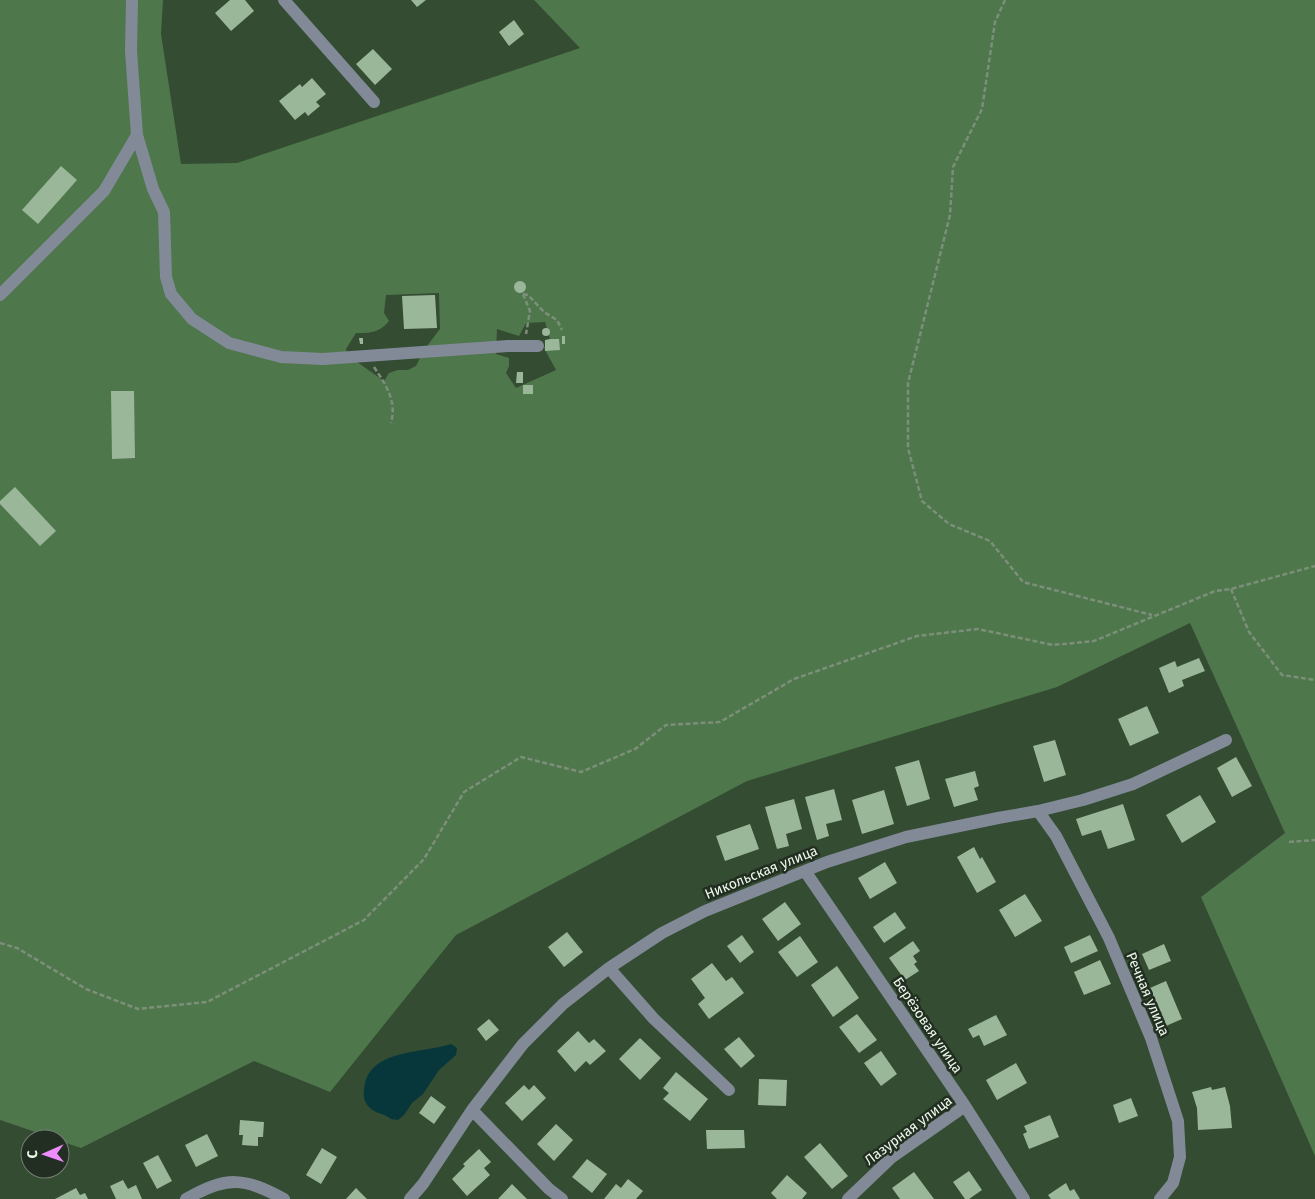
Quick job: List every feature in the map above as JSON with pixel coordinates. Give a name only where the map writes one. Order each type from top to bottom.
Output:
[{"type":"street","points":[[132,0],[131,51],[137,135],[153,189],[164,212],[166,277],[171,294],[192,319],[229,343],[281,357],[323,359],[531,346]]},
{"type":"street","points":[[284,0],[374,102]]},
{"type":"street","points":[[0,296],[104,191],[137,135]]},
{"type":"street","name":"Никольская улица","points":[[410,1199],[424,1184],[472,1110],[523,1044],[563,1004],[609,968],[662,933],[705,910],[827,862],[906,837],[998,818],[1038,812],[1083,800],[1133,784],[1226,740]]},
{"type":"street","name":"Речная улица","points":[[1038,812],[1056,836],[1108,938],[1151,1038],[1178,1121],[1180,1157],[1173,1183],[1160,1199]]},
{"type":"street","name":"Берёзовая улица","points":[[805,870],[965,1106],[1024,1199]]},
{"type":"street","points":[[609,968],[654,1019],[729,1090]]},
{"type":"street","name":"Лазурная улица","points":[[848,1199],[892,1157],[965,1106]]},
{"type":"street","points":[[472,1110],[549,1189],[562,1199]]},
{"type":"street","points":[[186,1199],[211,1185],[245,1182],[261,1187],[284,1199]]},
{"type":"path","points":[[1004,0],[995,22],[982,109],[953,167],[950,215],[908,382],[908,448],[922,501],[949,524],[990,541],[1023,582],[1154,616]]},
{"type":"path","points":[[531,346],[530,311],[523,294],[528,295],[544,312],[557,320],[562,330]]},
{"type":"path","points":[[365,356],[380,376],[392,397],[394,414],[391,423]]},
{"type":"path","points":[[0,943],[17,948],[86,989],[138,1009],[207,1002],[364,920],[424,859],[464,792],[521,757],[581,772],[635,749],[666,725],[720,722],[794,679],[917,636],[978,629],[1053,644],[1094,642],[1215,591],[1231,589],[1315,566]]},
{"type":"path","points":[[1231,589],[1249,632],[1282,674],[1315,680]]},
{"type":"path","points":[[1289,842],[1315,840]]},
{"type":"green space","points":[[0,0],[163,0],[161,34],[181,164],[237,163],[580,48],[534,0],[1315,0],[1315,1156],[1201,897],[1285,833],[1190,623],[1057,687],[747,781],[456,935],[330,1092],[254,1061],[81,1148],[70,1144],[70,1129],[27,1129],[0,1120]],"holes":[[[439,293],[440,329],[424,350],[416,366],[408,370],[398,370],[389,373],[384,381],[357,362],[348,359],[346,349],[356,333],[374,332],[382,328],[389,321],[384,313],[386,295]],[[545,322],[550,339],[544,348],[556,370],[516,388],[506,373],[509,366],[509,358],[496,354],[497,329],[519,336],[526,323]]]},
{"type":"water","points":[[451,1044],[457,1048],[456,1055],[439,1070],[423,1094],[412,1103],[398,1120],[391,1119],[370,1109],[364,1096],[365,1084],[370,1073],[378,1064],[388,1058],[401,1054]]},
{"type":"building","points":[[230,0],[245,0],[254,11],[231,31],[215,13]]},
{"type":"building","points":[[411,0],[426,0],[417,7]]},
{"type":"building","points":[[514,20],[524,34],[509,46],[499,32]]},
{"type":"building","points":[[373,49],[392,69],[375,85],[356,64]]},
{"type":"building","points":[[312,78],[326,94],[316,102],[320,106],[308,116],[305,112],[295,120],[279,101],[300,84],[302,87]]},
{"type":"building","points":[[61,166],[77,180],[38,224],[22,210]]},
{"type":"building","points":[[520,281],[526,287],[520,293],[514,287]]},
{"type":"building","points":[[435,295],[437,328],[404,329],[402,296]]},
{"type":"building","points":[[546,328],[550,332],[546,336],[542,332]]},
{"type":"building","points":[[562,336],[565,336],[565,344],[562,344]]},
{"type":"building","points":[[359,338],[363,338],[363,344],[360,344]]},
{"type":"building","points":[[559,339],[560,350],[545,351],[545,340]]},
{"type":"building","points":[[517,372],[523,372],[523,383],[516,383]]},
{"type":"building","points":[[523,385],[533,385],[533,394],[523,394]]},
{"type":"building","points":[[111,391],[134,391],[135,458],[112,459]]},
{"type":"building","points":[[15,487],[56,531],[40,546],[0,504],[0,501]]},
{"type":"building","points":[[1199,658],[1205,671],[1182,680],[1184,686],[1169,693],[1159,668],[1175,661],[1177,667]]},
{"type":"building","points":[[1147,706],[1159,733],[1130,746],[1118,719]]},
{"type":"building","points":[[1055,740],[1066,775],[1044,782],[1033,746]]},
{"type":"building","points":[[1236,757],[1252,786],[1232,797],[1217,768]]},
{"type":"building","points":[[919,760],[930,799],[907,806],[895,767]]},
{"type":"building","points":[[975,771],[979,786],[974,788],[978,800],[954,807],[945,779]]},
{"type":"building","points":[[834,789],[842,820],[826,824],[829,836],[817,840],[805,797]]},
{"type":"building","points":[[884,790],[894,824],[862,834],[852,800]]},
{"type":"building","points":[[1200,795],[1216,822],[1182,843],[1166,815]]},
{"type":"building","points":[[794,799],[802,829],[786,834],[789,846],[777,849],[765,807]]},
{"type":"building","points":[[1123,804],[1135,840],[1108,849],[1101,830],[1082,836],[1076,819]]},
{"type":"building","points":[[750,824],[759,849],[725,861],[716,836]]},
{"type":"building","points":[[974,847],[996,882],[977,893],[957,857]]},
{"type":"building","points":[[885,862],[897,883],[870,899],[858,878]]},
{"type":"building","points":[[1025,894],[1042,921],[1015,937],[999,910]]},
{"type":"building","points":[[785,902],[801,924],[778,941],[762,919]]},
{"type":"building","points":[[895,912],[906,928],[884,943],[873,927]]},
{"type":"building","points":[[567,932],[583,952],[564,967],[548,947]]},
{"type":"building","points":[[742,935],[754,952],[740,963],[727,946]]},
{"type":"building","points":[[1090,935],[1098,951],[1071,963],[1064,947]]},
{"type":"building","points":[[800,936],[818,962],[797,977],[778,952]]},
{"type":"building","points":[[913,941],[920,951],[913,956],[917,962],[914,964],[919,971],[905,980],[889,958]]},
{"type":"building","points":[[1164,944],[1171,961],[1149,970],[1142,954]]},
{"type":"building","points":[[1100,960],[1111,984],[1084,995],[1074,972]]},
{"type":"building","points":[[712,963],[726,981],[732,977],[744,993],[709,1019],[698,1004],[705,998],[691,979]]},
{"type":"building","points":[[837,966],[859,998],[833,1017],[811,985]]},
{"type":"building","points":[[1166,981],[1182,1019],[1166,1026],[1150,988]]},
{"type":"building","points":[[857,1014],[877,1040],[859,1053],[839,1027]]},
{"type":"building","points":[[996,1015],[1007,1035],[984,1046],[979,1035],[973,1038],[968,1029]]},
{"type":"building","points":[[489,1019],[499,1030],[486,1041],[477,1029]]},
{"type":"building","points":[[578,1031],[589,1043],[594,1039],[606,1051],[590,1065],[586,1061],[575,1072],[557,1051]]},
{"type":"building","points":[[739,1037],[755,1056],[741,1068],[724,1049]]},
{"type":"building","points":[[640,1038],[661,1058],[640,1080],[619,1059]]},
{"type":"building","points":[[881,1051],[897,1074],[881,1086],[864,1063]]},
{"type":"building","points":[[1016,1063],[1027,1083],[997,1100],[986,1080]]},
{"type":"building","points":[[676,1072],[708,1099],[690,1121],[663,1099],[669,1093],[663,1088]]},
{"type":"building","points":[[759,1079],[787,1080],[786,1106],[758,1105]]},
{"type":"building","points":[[524,1085],[529,1090],[534,1085],[546,1098],[522,1121],[505,1103]]},
{"type":"building","points":[[1211,1087],[1212,1090],[1225,1087],[1230,1106],[1232,1128],[1198,1130],[1197,1108],[1192,1092]]},
{"type":"building","points":[[431,1096],[446,1107],[434,1124],[419,1113]]},
{"type":"building","points":[[1131,1098],[1138,1116],[1119,1123],[1113,1105]]},
{"type":"building","points":[[1050,1115],[1059,1137],[1029,1149],[1023,1134],[1027,1132],[1024,1126]]},
{"type":"building","points":[[240,1120],[264,1122],[263,1137],[258,1137],[258,1146],[242,1145],[243,1135],[239,1135]]},
{"type":"building","points":[[556,1124],[573,1140],[554,1161],[537,1144]]},
{"type":"building","points":[[706,1130],[744,1130],[745,1148],[707,1149]]},
{"type":"building","points":[[207,1134],[218,1156],[196,1167],[185,1145]]},
{"type":"building","points":[[820,1143],[848,1176],[832,1189],[804,1157]]},
{"type":"building","points":[[322,1148],[337,1157],[321,1184],[306,1175]]},
{"type":"building","points":[[479,1149],[491,1162],[484,1168],[490,1175],[467,1196],[452,1179],[465,1166],[463,1164]]},
{"type":"building","points":[[158,1155],[172,1181],[157,1189],[143,1163]]},
{"type":"building","points":[[587,1159],[607,1174],[592,1193],[572,1177]]},
{"type":"building","points":[[969,1171],[982,1190],[969,1199],[965,1199],[953,1182]]},
{"type":"building","points":[[914,1172],[934,1199],[900,1199],[892,1188]]},
{"type":"building","points":[[787,1175],[807,1193],[802,1199],[777,1199],[771,1193]]},
{"type":"building","points":[[628,1179],[643,1191],[636,1199],[604,1199],[616,1184],[621,1188]]},
{"type":"building","points":[[123,1180],[128,1189],[136,1185],[142,1199],[116,1199],[110,1186]]},
{"type":"building","points":[[1066,1183],[1070,1191],[1074,1189],[1080,1199],[1051,1199],[1048,1195]]},
{"type":"building","points":[[512,1184],[527,1199],[498,1199]]},
{"type":"building","points":[[76,1188],[80,1195],[85,1193],[88,1199],[55,1199]]},
{"type":"building","points":[[356,1188],[367,1199],[346,1199]]}]
